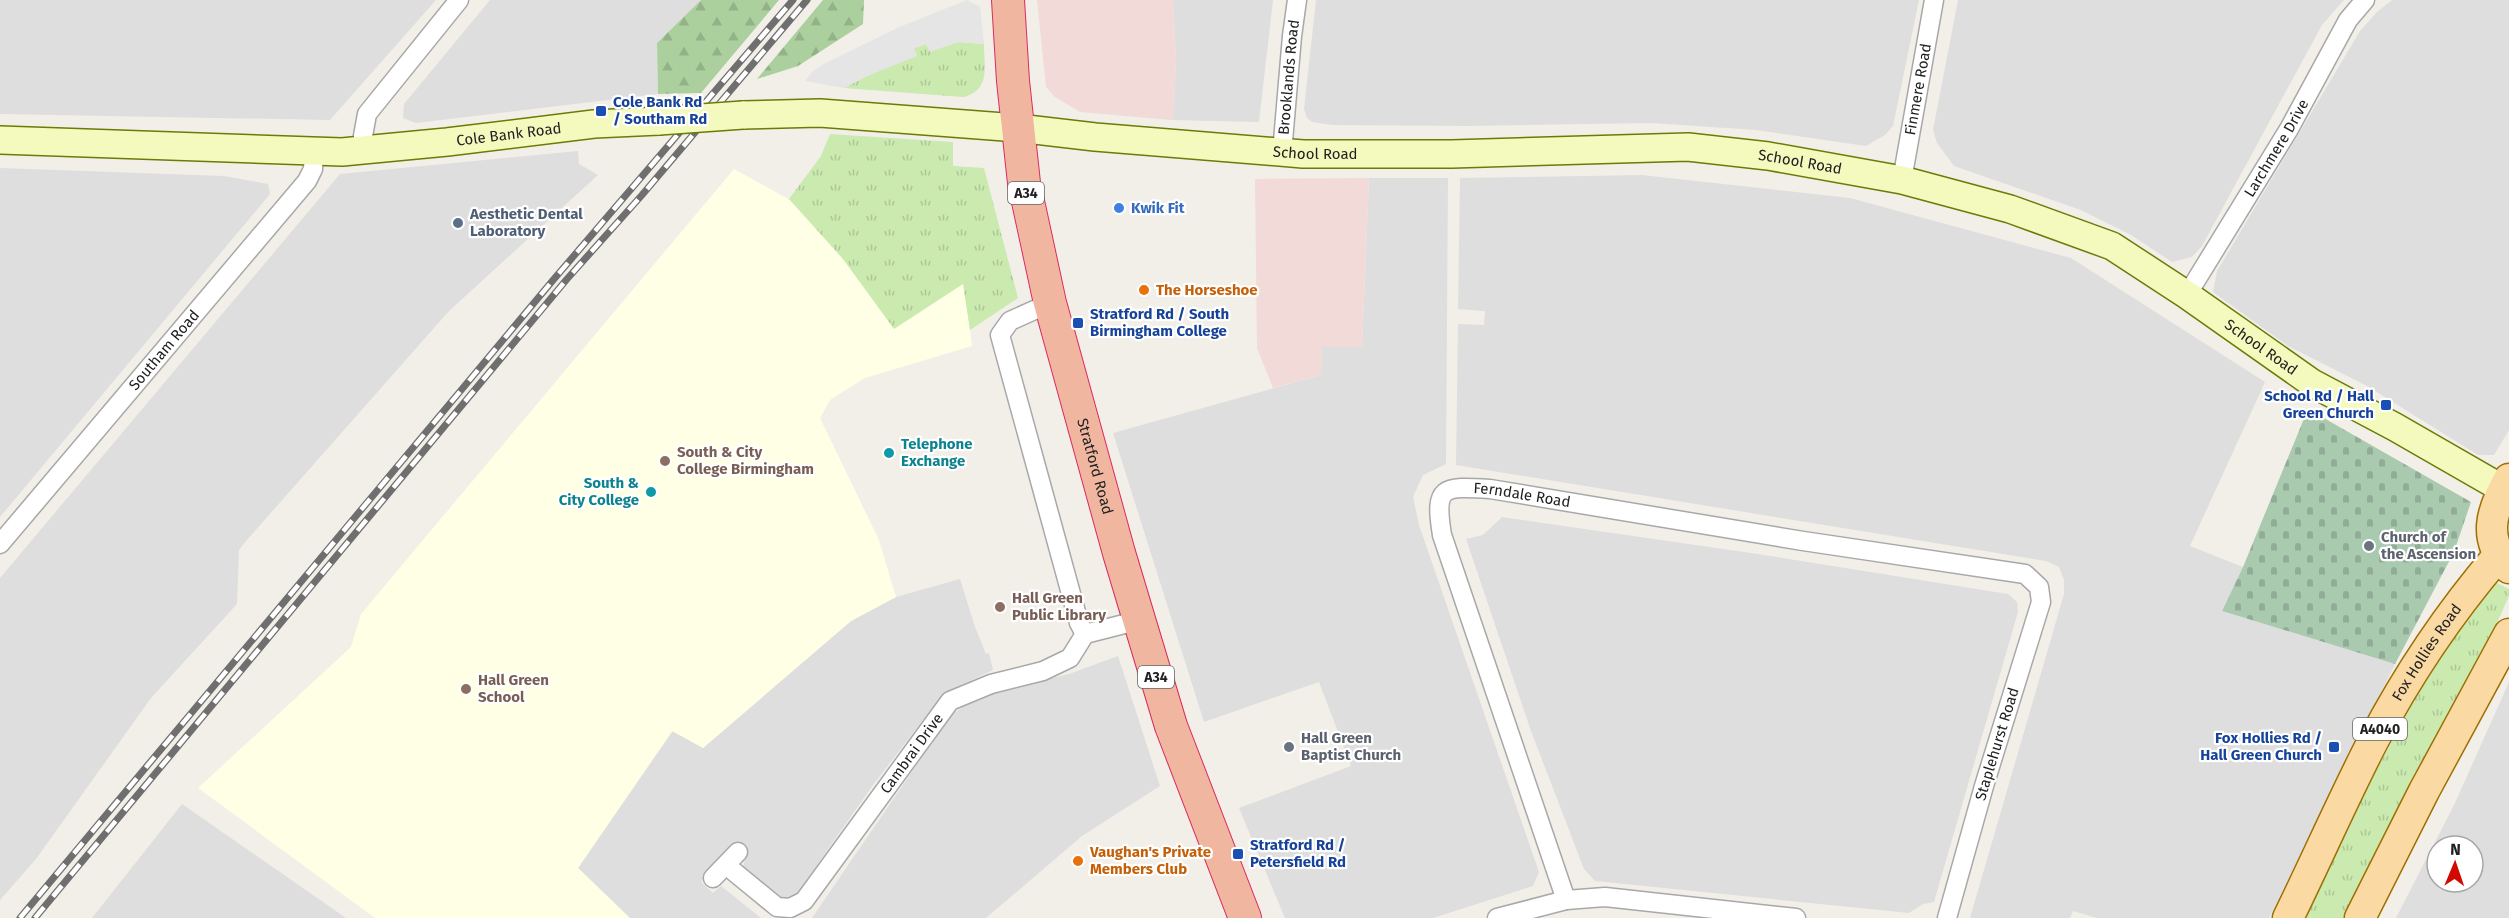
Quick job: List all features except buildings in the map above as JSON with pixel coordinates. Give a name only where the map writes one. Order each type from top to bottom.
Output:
[{"type":"highway","name":"Stratford Road","points":[[1008,0],[1024,183],[1050,303],[1171,726],[1245,918]]},
{"type":"main road","name":"Cole Bank Road","points":[[0,140],[314,152],[365,150],[447,142],[594,124],[820,113],[1018,128]]},
{"type":"main road","name":"School Road","points":[[1018,128],[1282,153],[1452,154],[1688,147],[1768,156],[1902,180],[2010,209],[2112,246],[2187,295],[2312,383],[2506,484]]},
{"type":"main road","points":[[2503,562],[2492,544],[2492,520],[2495,506],[2506,484]]},
{"type":"main road","name":"Fox Hollies Road","points":[[2288,918],[2379,732],[2412,675],[2462,602],[2503,562]]},
{"type":"main road","points":[[2360,918],[2424,791],[2509,634]]},
{"type":"street","points":[[365,150],[363,136],[367,114],[459,0]]},
{"type":"street","name":"Brooklands Road","points":[[1282,153],[1297,0]]},
{"type":"street","name":"Finmere Road","points":[[1902,180],[1934,0]]},
{"type":"street","name":"Larchmere Drive","points":[[2187,295],[2289,129],[2348,20],[2365,0]]},
{"type":"street","name":"Southam Road","points":[[0,544],[307,181],[313,169],[314,152]]},
{"type":"street","points":[[1050,303],[1010,321],[999,335],[1079,623],[1085,634],[1140,620]]},
{"type":"street","name":"Ferndale Road","points":[[1566,900],[1442,536],[1438,509],[1439,498],[1445,492],[1465,488],[1490,489],[1803,541],[2025,574]]},
{"type":"street","name":"Staplehurst Road","points":[[1947,918],[1984,786],[2041,602],[2038,587],[2025,574]]},
{"type":"street","name":"Cambrai Drive","points":[[713,878],[732,859],[777,907],[790,908],[804,901],[950,701],[975,689],[1043,671],[1070,658],[1085,634]]},
{"type":"street","points":[[1497,918],[1566,900],[1605,897],[1796,918]]},
{"type":"shaded area","points":[[0,0],[436,0],[330,120],[0,114]]},
{"type":"shaded area","points":[[490,0],[701,0],[657,43],[658,94],[416,123],[403,118],[404,104]]},
{"type":"shaded area","points":[[967,0],[980,7],[984,44],[958,42],[930,52],[926,44],[914,48],[917,56],[844,88],[805,81],[822,65],[897,28]]},
{"type":"shaded area","points":[[1037,0],[1173,0],[1176,58],[1174,108],[1171,120],[1080,112],[1055,97],[1046,87]]},
{"type":"shaded area","points":[[1173,0],[1273,0],[1259,122],[1171,120],[1174,107],[1176,58]]},
{"type":"shaded area","points":[[1316,0],[1919,0],[1893,126],[1885,135],[1866,146],[1756,130],[1651,123],[1469,126],[1332,125],[1312,122],[1307,118],[1304,109]]},
{"type":"shaded area","points":[[1958,0],[2344,0],[2322,25],[2202,246],[2192,257],[2172,262],[2131,235],[2081,210],[1954,166],[1937,143],[1933,130]]},
{"type":"shaded area","points":[[2392,0],[2509,0],[2509,430],[2494,455],[2478,455],[2367,386],[2288,346],[2213,292],[2217,271],[2360,31],[2377,12]]},
{"type":"shaded area","points":[[578,151],[579,164],[598,175],[449,311],[246,541],[239,550],[237,604],[151,698],[36,859],[0,900],[0,578],[340,174]]},
{"type":"shaded area","points":[[0,168],[224,176],[268,184],[270,194],[0,517]]},
{"type":"shaded area","points":[[734,169],[794,202],[843,259],[964,284],[972,346],[865,378],[830,400],[820,418],[879,540],[896,597],[851,621],[703,748],[672,731],[578,868],[630,918],[375,918],[198,788],[351,647],[361,614]]},
{"type":"shaded area","points":[[1642,175],[1850,198],[2071,258],[2265,382],[2190,546],[2243,567],[2222,611],[2395,664],[2269,918],[2097,918],[2073,911],[2070,918],[1970,918],[2064,594],[2064,580],[2059,567],[2046,561],[1456,465],[1458,324],[1484,325],[1485,311],[1458,309],[1460,178]]},
{"type":"shaded area","points":[[1369,178],[1448,178],[1446,464],[1423,475],[1413,497],[1419,525],[1539,872],[1533,886],[1433,918],[1285,918],[1239,808],[1351,766],[1319,682],[1204,722],[1113,433],[1321,375],[1322,347],[1362,347]]},
{"type":"shaded area","points":[[1369,178],[1362,347],[1322,347],[1321,375],[1273,388],[1257,348],[1255,179]]},
{"type":"shaded area","points":[[1502,517],[1758,554],[2008,594],[2017,602],[2018,612],[1934,902],[1923,904],[1909,913],[1595,881],[1584,869],[1531,731],[1466,539],[1483,535]]},
{"type":"shaded area","points":[[960,579],[975,627],[986,654],[989,653],[993,670],[943,694],[873,785],[795,896],[778,898],[746,873],[743,866],[748,852],[736,842],[701,882],[713,893],[721,886],[761,918],[630,918],[578,868],[673,731],[703,748],[851,621],[896,597]]},
{"type":"shaded area","points":[[1118,656],[1160,786],[1082,836],[986,918],[812,918],[950,716],[971,701],[999,691],[1069,674]]},
{"type":"shaded area","points":[[2509,682],[2509,918],[2396,918],[2425,861],[2425,894],[2485,894],[2485,834],[2439,834]]},
{"type":"shaded area","points":[[182,804],[346,918],[92,918]]},
{"type":"green space","points":[[701,0],[779,0],[701,93],[658,94],[657,43]]},
{"type":"green space","points":[[823,0],[864,0],[863,24],[798,66],[757,79]]},
{"type":"green space","points":[[958,42],[984,44],[984,77],[978,89],[972,94],[963,97],[844,88],[916,55],[914,48],[926,44],[930,51]]},
{"type":"green space","points":[[830,134],[953,142],[953,166],[984,168],[1018,298],[970,330],[963,284],[894,329],[843,259],[789,199],[821,156]]},
{"type":"green space","points":[[2308,409],[2471,502],[2454,552],[2395,664],[2222,611],[2243,567]]},
{"type":"green space","points":[[2493,581],[2509,589],[2509,596],[2485,650],[2345,918],[2302,918],[2327,862],[2420,689]]},
{"type":"railway","points":[[20,918],[554,279],[793,0]]},
{"type":"railway","points":[[35,918],[567,279],[642,195],[807,0]]},
{"type":"place","name":"Cole Bank Rd / Southam Rd","points":[[601,111]]},
{"type":"place","name":"Kwik Fit","points":[[1119,208]]},
{"type":"place","name":"Aesthetic Dental Laboratory","points":[[458,223]]},
{"type":"place","name":"The Horseshoe","points":[[1144,290]]},
{"type":"place","name":"Stratford Rd / South Birmingham College","points":[[1078,323]]},
{"type":"place","name":"School Rd / Hall Green Church","points":[[2386,405]]},
{"type":"place","name":"Telephone Exchange","points":[[889,453]]},
{"type":"place","name":"South & City College Birmingham","points":[[665,461]]},
{"type":"place","name":"South & City College","points":[[651,492]]},
{"type":"place","name":"Church of the Ascension","points":[[2369,546]]},
{"type":"place","name":"Hall Green Public Library","points":[[1000,607]]},
{"type":"place","name":"Hall Green School","points":[[466,689]]},
{"type":"place","name":"Hall Green Baptist Church","points":[[1289,747]]},
{"type":"place","name":"Fox Hollies Rd / Hall Green Church","points":[[2334,747]]},
{"type":"place","name":"Stratford Rd / Petersfield Rd","points":[[1238,854]]},
{"type":"place","name":"Vaughan's Private Members Club","points":[[1078,861]]}]
